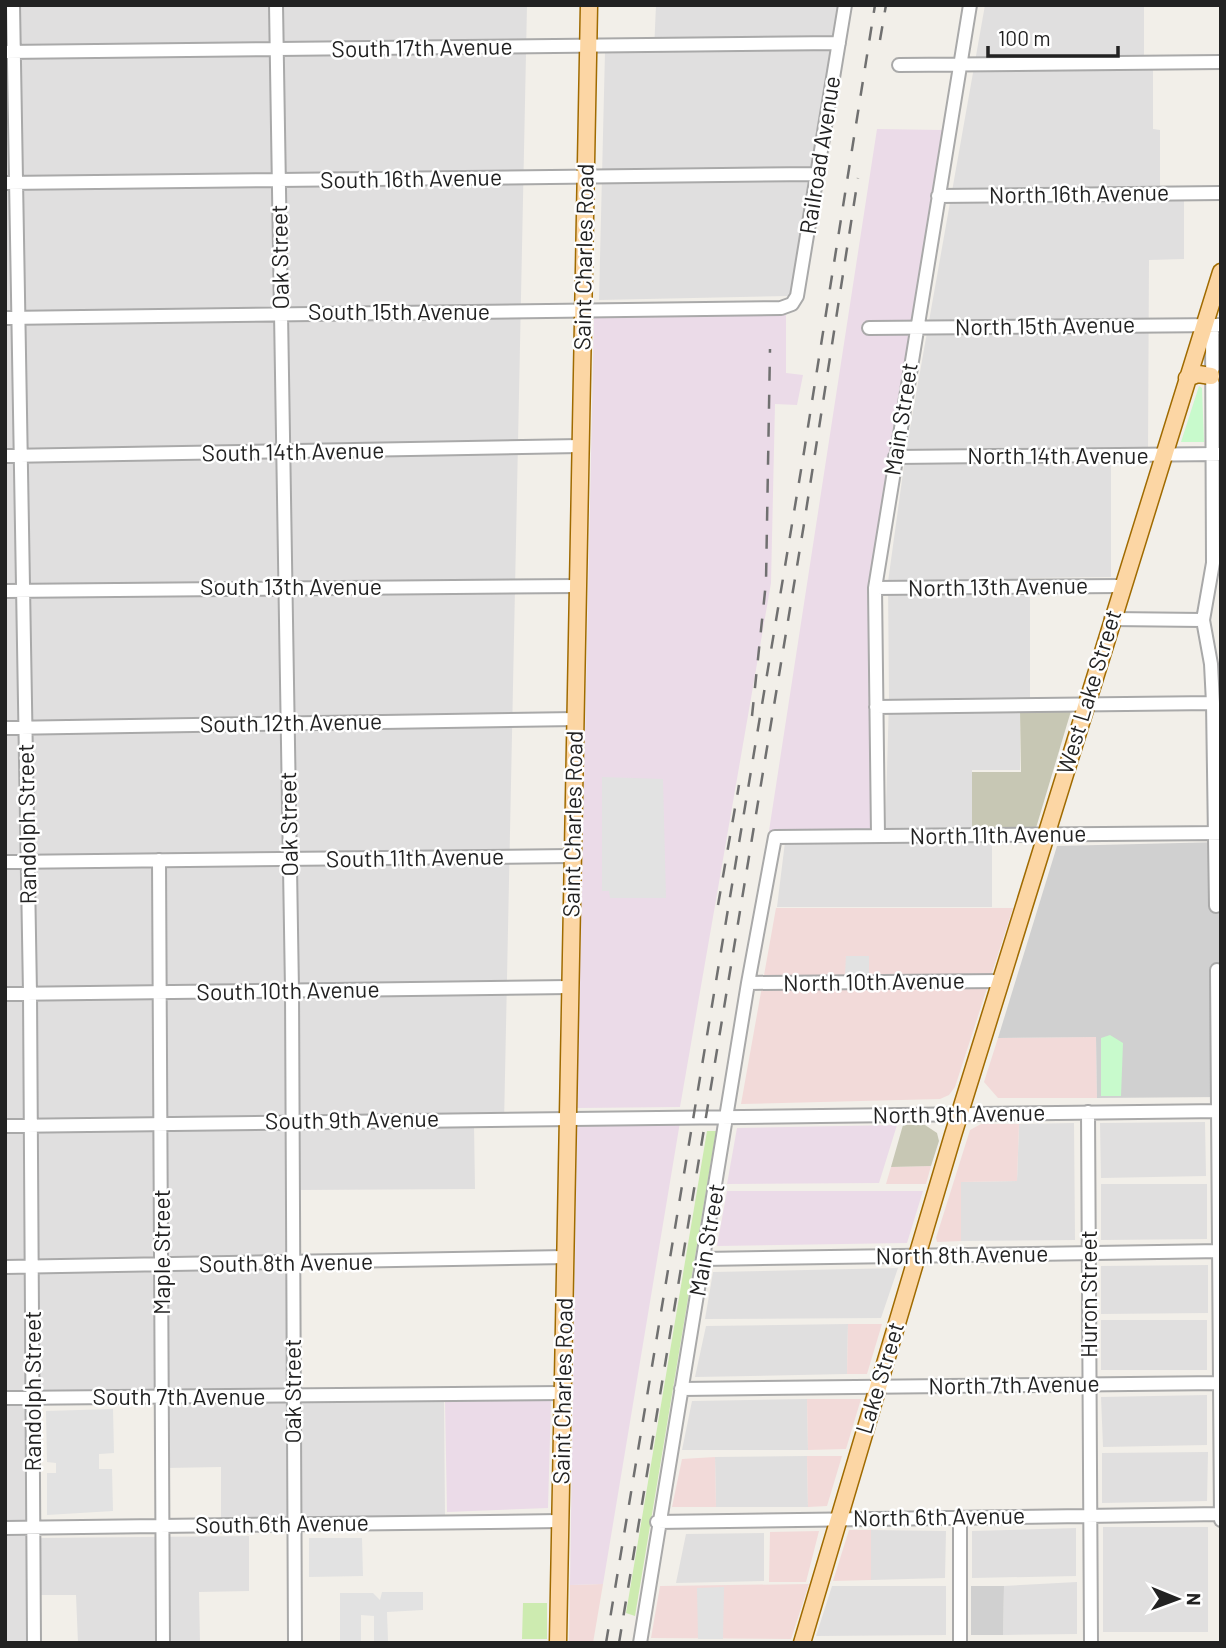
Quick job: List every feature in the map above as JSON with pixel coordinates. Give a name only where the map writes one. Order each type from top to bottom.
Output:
[{"type":"main road","name":"Saint Charles Road","points":[[558,1643],[589,5]]},
{"type":"main road","name":"West Lake Street","points":[[960,1114],[1187,378],[1212,325],[1221,272]]},
{"type":"main road","points":[[1187,378],[1198,374],[1211,376]]},
{"type":"main road","name":"Lake Street","points":[[802,1643],[960,1114]]},
{"type":"street","name":"Randolph Street","points":[[13,5],[10,52],[12,318],[21,456],[26,728],[34,1643]]},
{"type":"street","name":"Oak Street","points":[[276,5],[292,990],[295,1643]]},
{"type":"street","name":"Railroad Avenue","points":[[792,304],[797,296],[845,5]]},
{"type":"street","name":"Main Street","points":[[878,836],[875,588],[970,5]]},
{"type":"street","name":"South 17th Avenue","points":[[10,52],[839,43]]},
{"type":"street","points":[[899,65],[1221,62]]},
{"type":"street","name":"South 16th Avenue","points":[[11,183],[817,174]]},
{"type":"street","name":"North 16th Avenue","points":[[938,196],[1221,193]]},
{"type":"street","name":"South 15th Avenue","points":[[12,318],[781,308],[792,304]]},
{"type":"street","points":[[1212,325],[1211,376],[1217,454],[1213,562],[1203,620],[1211,664],[1213,703],[1218,833],[1216,906]]},
{"type":"street","name":"North 15th Avenue","points":[[869,328],[1212,325]]},
{"type":"street","name":"South 14th Avenue","points":[[5,456],[580,446]]},
{"type":"street","name":"North 14th Avenue","points":[[895,457],[1217,454]]},
{"type":"street","name":"South 13th Avenue","points":[[5,591],[285,586],[578,586]]},
{"type":"street","name":"North 13th Avenue","points":[[875,588],[1122,586]]},
{"type":"street","name":"North 13th Avenue","points":[[1111,620],[1203,620]]},
{"type":"street","points":[[876,707],[1213,703]]},
{"type":"street","name":"South 12th Avenue","points":[[5,728],[576,719]]},
{"type":"street","name":"North 11th Avenue","points":[[775,837],[1218,833]]},
{"type":"street","name":"Main Street","points":[[640,1643],[657,1522],[775,837]]},
{"type":"street","name":"South 11th Avenue","points":[[5,862],[572,856]]},
{"type":"street","name":"Maple Street","points":[[159,860],[163,1643]]},
{"type":"street","points":[[1217,970],[1221,1520]]},
{"type":"street","name":"North 10th Avenue","points":[[748,983],[1001,981]]},
{"type":"street","name":"South 10th Avenue","points":[[5,994],[570,987]]},
{"type":"street","name":"North 9th Avenue","points":[[698,1116],[1220,1111]]},
{"type":"street","name":"Huron Street","points":[[1088,1112],[1091,1643]]},
{"type":"street","name":"South 9th Avenue","points":[[5,1126],[698,1116]]},
{"type":"street","name":"North 8th Avenue","points":[[703,1259],[1220,1251]]},
{"type":"street","name":"South 8th Avenue","points":[[5,1268],[566,1257]]},
{"type":"street","name":"North 7th Avenue","points":[[681,1389],[1220,1383]]},
{"type":"street","name":"South 7th Avenue","points":[[5,1398],[563,1393]]},
{"type":"street","name":"North 6th Avenue","points":[[657,1522],[1221,1514]]},
{"type":"street","points":[[960,1517],[960,1643]]},
{"type":"street","name":"South 6th Avenue","points":[[5,1528],[560,1521]]},
{"type":"shaded area","points":[[5,5],[527,5],[504,1124],[474,1125],[475,1189],[294,1190],[296,1402],[444,1400],[445,1516],[221,1519],[221,1467],[166,1468],[165,1399],[38,1401],[39,1538],[249,1536],[249,1591],[199,1592],[200,1643],[78,1643],[76,1595],[40,1595],[40,1643],[5,1643]]},
{"type":"shaded area","points":[[656,5],[839,5],[790,299],[789,296],[599,300],[605,52],[654,51]]},
{"type":"shaded area","points":[[985,5],[1144,5],[1144,58],[1153,58],[1153,129],[1160,130],[1160,195],[1184,196],[1184,259],[1149,260],[1148,452],[1111,452],[1111,577],[1030,578],[1030,698],[1020,698],[1020,770],[972,770],[972,840],[992,840],[992,907],[777,907],[785,842],[885,842],[889,699],[888,582],[906,451]]},
{"type":"shaded area","points":[[877,129],[943,130],[871,576],[874,831],[769,831]]},
{"type":"shaded area","points":[[786,315],[786,373],[803,375],[797,405],[775,404],[771,583],[680,1107],[577,1108],[594,316]]},
{"type":"shaded area","points":[[1020,711],[1071,711],[1036,828],[972,829],[972,772],[1021,772]]},
{"type":"shaded area","points":[[602,777],[663,779],[666,898],[610,898],[609,891],[602,891]]},
{"type":"shaded area","points":[[1221,842],[1221,1097],[1097,1098],[1096,1037],[998,1038],[1057,846]]},
{"type":"shaded area","points":[[776,908],[1013,908],[955,1087],[949,1095],[940,1099],[741,1104]]},
{"type":"shaded area","points":[[846,956],[869,956],[869,974],[845,974]]},
{"type":"shaded area","points":[[1096,1037],[1097,1098],[998,1098],[984,1082],[998,1038]]},
{"type":"shaded area","points":[[680,1122],[603,1584],[570,1585],[577,1125]]},
{"type":"shaded area","points":[[1205,1122],[1206,1176],[1101,1178],[1100,1123]]},
{"type":"shaded area","points":[[1074,1123],[1075,1240],[961,1241],[961,1182],[1017,1181],[1019,1124]]},
{"type":"shaded area","points":[[981,1124],[1019,1124],[1017,1181],[961,1182],[961,1241],[937,1242],[970,1130]]},
{"type":"shaded area","points":[[897,1125],[879,1183],[727,1184],[737,1128]]},
{"type":"shaded area","points":[[903,1125],[925,1125],[937,1133],[939,1141],[931,1166],[891,1167]]},
{"type":"shaded area","points":[[931,1166],[926,1184],[886,1184],[891,1167]]},
{"type":"shaded area","points":[[1101,1184],[1207,1184],[1207,1239],[1101,1240]]},
{"type":"shaded area","points":[[727,1191],[923,1191],[907,1243],[717,1246]]},
{"type":"shaded area","points":[[1208,1265],[1208,1313],[1101,1314],[1101,1266]]},
{"type":"shaded area","points":[[898,1268],[881,1318],[705,1319],[713,1272]]},
{"type":"shaded area","points":[[1101,1320],[1207,1320],[1207,1370],[1101,1370]]},
{"type":"shaded area","points":[[848,1324],[847,1374],[695,1377],[706,1326]]},
{"type":"shaded area","points":[[848,1324],[882,1324],[867,1374],[847,1374]]},
{"type":"shaded area","points":[[1207,1395],[1207,1445],[1103,1447],[1101,1397]]},
{"type":"shaded area","points":[[807,1399],[808,1450],[682,1450],[692,1401]]},
{"type":"shaded area","points":[[807,1399],[861,1399],[846,1449],[808,1450]]},
{"type":"shaded area","points":[[551,1400],[548,1508],[447,1512],[445,1401]]},
{"type":"shaded area","points":[[113,1409],[114,1453],[99,1454],[99,1469],[112,1469],[113,1511],[47,1515],[47,1473],[56,1473],[56,1463],[47,1462],[46,1411]]},
{"type":"shaded area","points":[[1208,1452],[1207,1501],[1102,1503],[1102,1453]]},
{"type":"shaded area","points":[[807,1456],[808,1507],[716,1507],[715,1457]]},
{"type":"shaded area","points":[[807,1456],[842,1456],[827,1506],[808,1507]]},
{"type":"shaded area","points":[[715,1457],[716,1507],[672,1507],[682,1459]]},
{"type":"shaded area","points":[[1103,1527],[1208,1527],[1208,1632],[1103,1632]]},
{"type":"shaded area","points":[[1076,1528],[1076,1576],[972,1578],[972,1531]]},
{"type":"shaded area","points":[[849,1530],[871,1530],[871,1580],[833,1581]]},
{"type":"shaded area","points":[[871,1530],[946,1531],[945,1578],[871,1580]]},
{"type":"shaded area","points":[[819,1531],[806,1582],[769,1582],[770,1532]]},
{"type":"shaded area","points":[[764,1533],[764,1581],[676,1583],[686,1534]]},
{"type":"shaded area","points":[[309,1538],[362,1538],[363,1576],[309,1577]]},
{"type":"shaded area","points":[[1077,1582],[1077,1634],[1003,1635],[1004,1586]]},
{"type":"shaded area","points":[[603,1584],[593,1643],[569,1643],[570,1585]]},
{"type":"shaded area","points":[[809,1584],[791,1639],[651,1638],[660,1586]]},
{"type":"shaded area","points":[[832,1586],[946,1586],[946,1635],[816,1636]]},
{"type":"shaded area","points":[[971,1586],[1004,1586],[1003,1635],[971,1635]]},
{"type":"shaded area","points":[[724,1587],[723,1639],[698,1639],[697,1588]]},
{"type":"shaded area","points":[[382,1592],[423,1592],[423,1610],[387,1612],[388,1641],[374,1642],[374,1616],[361,1615],[361,1642],[340,1643],[340,1593],[373,1593],[380,1600]]},
{"type":"green space","points":[[1199,386],[1202,388],[1204,442],[1181,442]]},
{"type":"green space","points":[[1110,1035],[1123,1043],[1121,1096],[1101,1096],[1101,1038]]},
{"type":"green space","points":[[707,1131],[716,1131],[635,1616],[626,1613]]},
{"type":"green space","points":[[523,1603],[547,1603],[547,1639],[522,1639]]},
{"type":"railway","points":[[606,1643],[804,452],[875,5]]},
{"type":"railway","points":[[880,40],[886,5]]},
{"type":"railway","points":[[619,1643],[804,524],[858,178]]},
{"type":"railway","points":[[752,716],[766,582],[770,349]]},
{"type":"railway","points":[[718,905],[739,785]]}]
